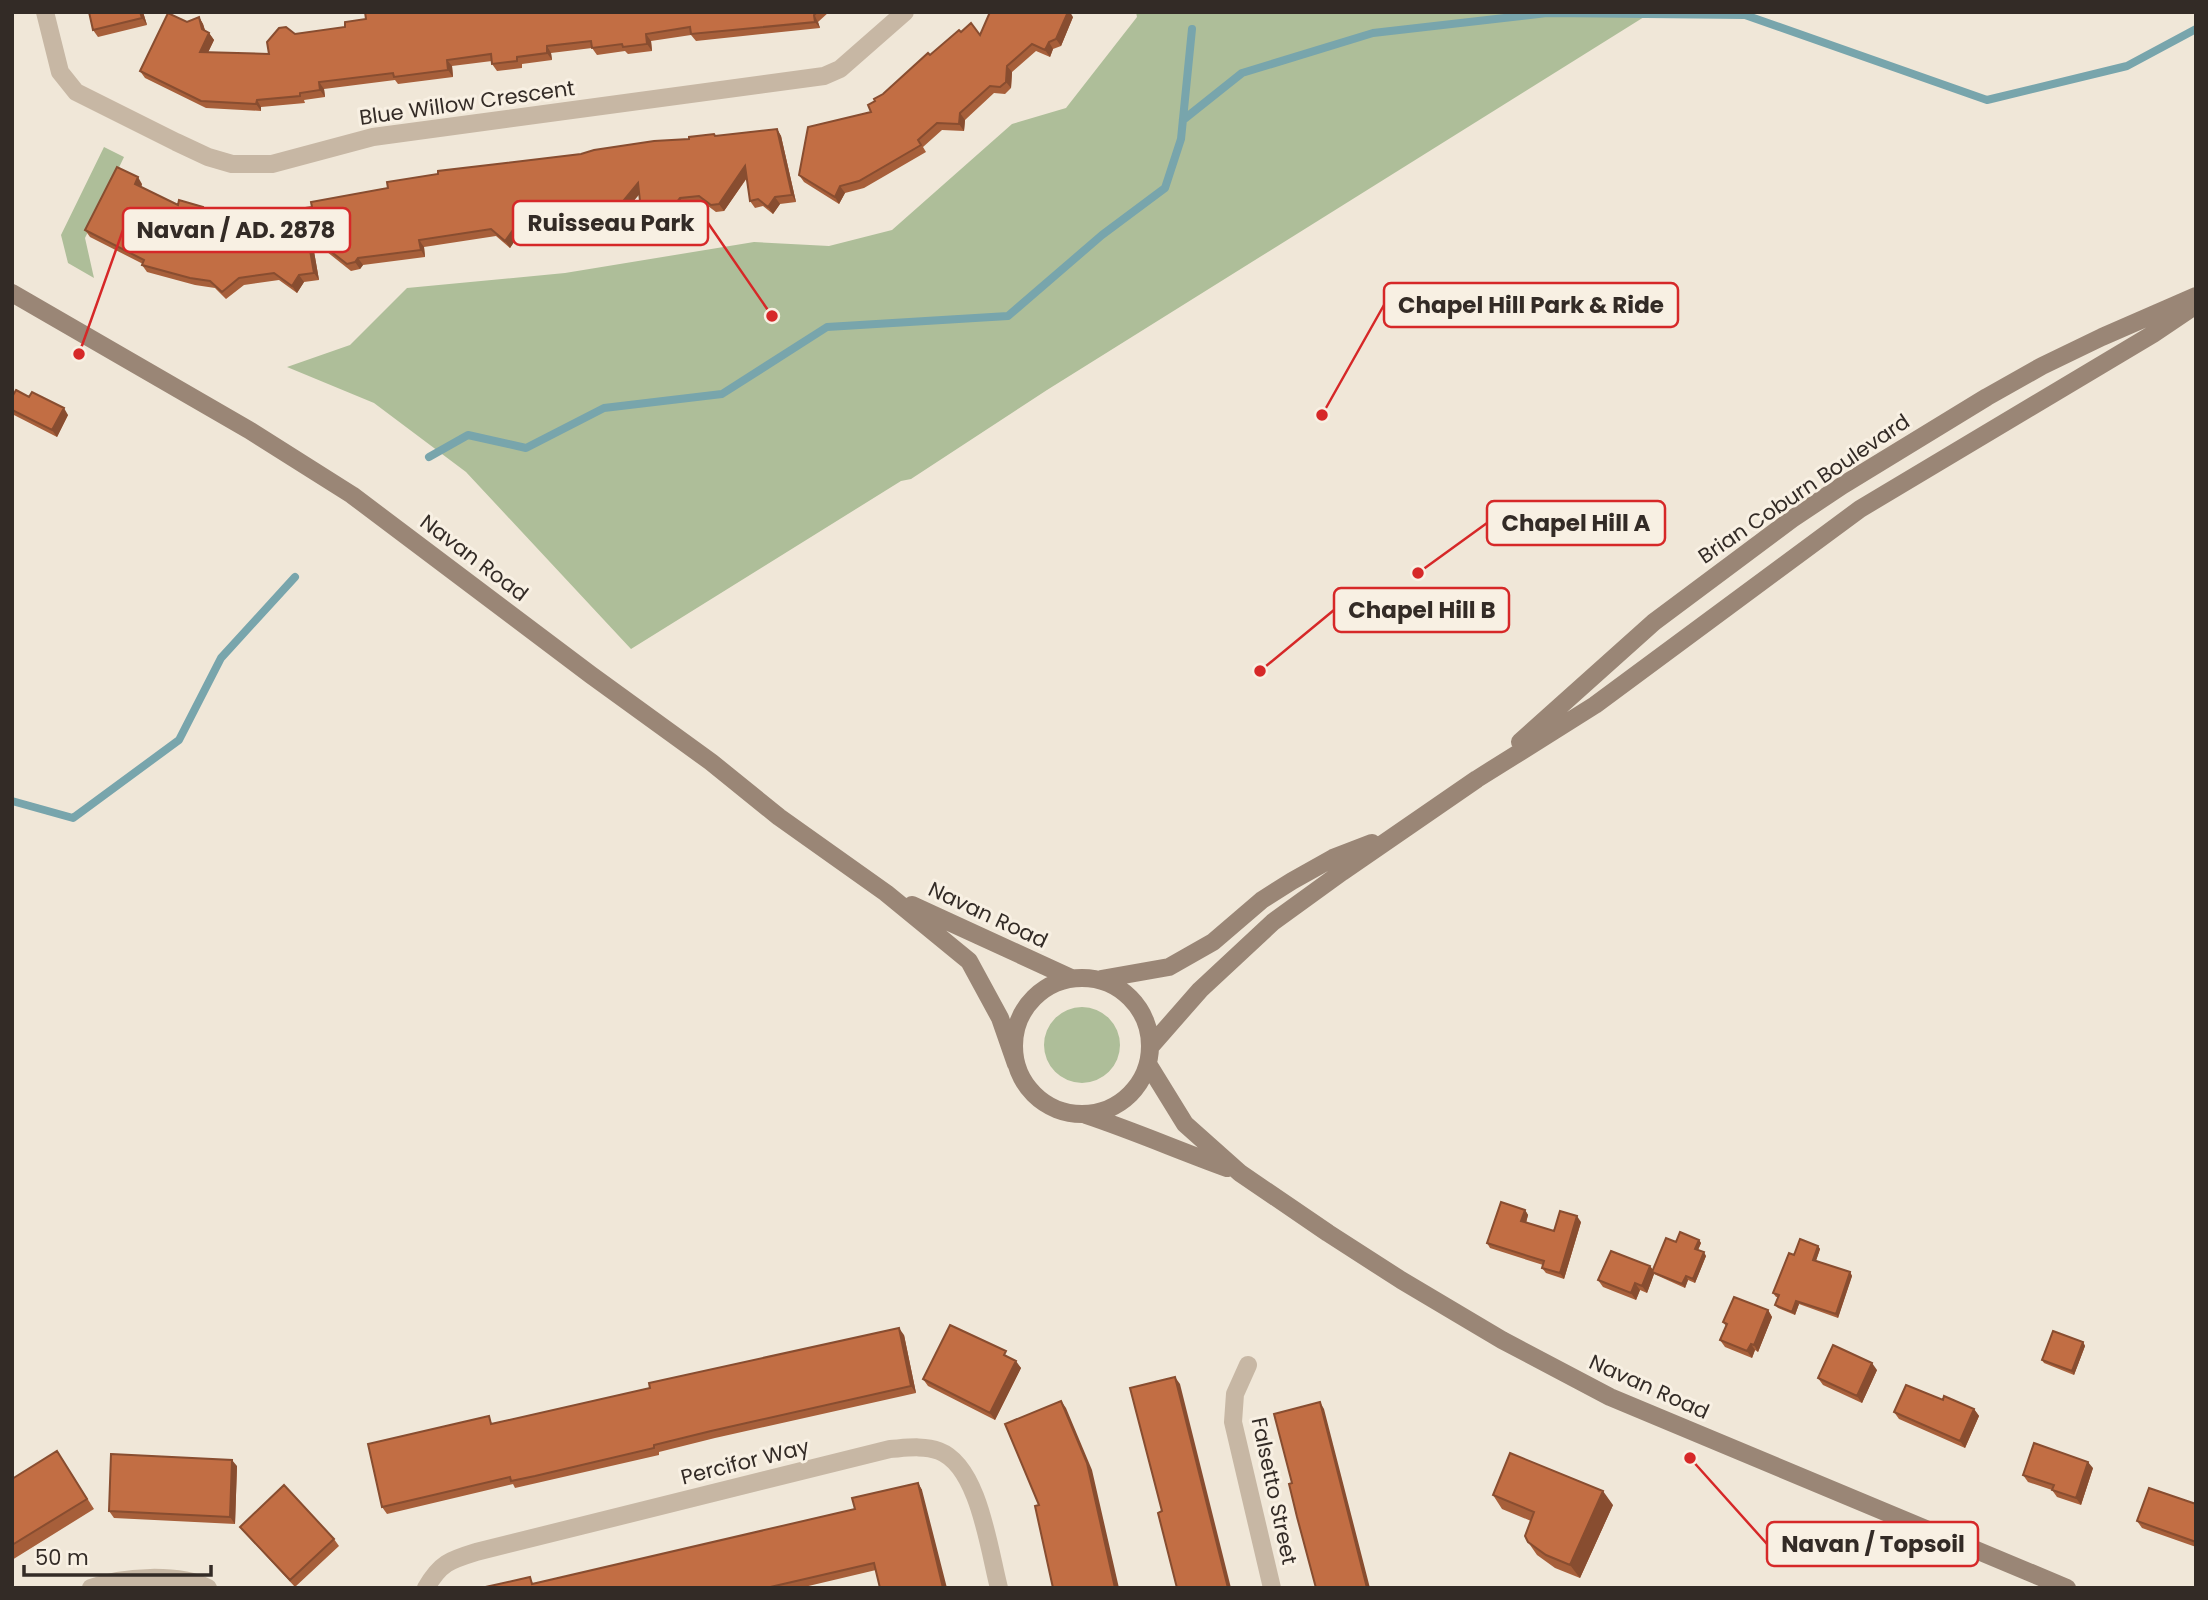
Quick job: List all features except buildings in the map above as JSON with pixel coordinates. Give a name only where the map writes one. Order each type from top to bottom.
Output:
[{"type":"main road","name":"Navan Road","points":[[12,293],[249,430],[352,495],[711,762],[779,817],[886,892],[969,961],[1000,1018],[1016,1064]]},
{"type":"main road","name":"Brian Coburn Boulevard","points":[[1477,779],[1654,622],[1833,491],[2042,366],[2196,296]]},
{"type":"main road","name":"Brian Coburn Boulevard","points":[[1149,1056],[1200,990],[1273,922],[1477,779],[1595,705],[1860,509],[2154,334],[2196,305]]},
{"type":"main road","name":"Brian Coburn Boulevard","points":[[1099,979],[1169,967],[1213,942],[1262,900],[1292,881],[1333,858],[1395,835]]},
{"type":"main road","name":"Navan Road","points":[[886,892],[1071,978]]},
{"type":"main road","points":[[1071,978],[1099,979],[1119,988],[1135,1002],[1146,1021],[1149,1056],[1141,1080],[1124,1100],[1100,1112],[1065,1112],[1034,1095],[1023,1081],[1016,1064],[1013,1045],[1016,1026],[1024,1009],[1037,994],[1053,984],[1071,978]]},
{"type":"main road","name":"Navan Road","points":[[1149,1056],[1185,1125],[1240,1173],[1401,1280],[1502,1340],[1610,1397],[2067,1588]]},
{"type":"main road","name":"Navan Road","points":[[1083,1114],[1132,1130],[1183,1153],[1240,1173]]},
{"type":"street","name":"Blue Willow Crescent","points":[[45,12],[60,72],[76,93],[208,157],[232,164],[253,166],[272,164],[373,137],[824,76],[840,69],[905,12]]},
{"type":"street","name":"Falsetto Street","points":[[1248,1365],[1234,1394],[1233,1422],[1272,1588]]},
{"type":"street","name":"Percifor Way","points":[[426,1588],[435,1572],[453,1559],[477,1552],[890,1449],[917,1447],[938,1450],[953,1458],[969,1480],[999,1588]]},
{"type":"street","points":[[91,1588],[117,1581],[156,1578],[196,1581],[208,1588]]},
{"type":"green space","points":[[1136,12],[1652,12],[1047,390],[911,479],[901,481],[631,649],[466,472],[374,403],[287,367],[350,345],[407,288],[565,273],[754,242],[829,246],[892,230],[1012,124],[1066,108],[1137,17]]},
{"type":"green space","points":[[104,147],[124,157],[85,238],[94,278],[68,263],[61,235]]},
{"type":"green space","points":[[1082,1007],[1096,1010],[1109,1018],[1117,1031],[1120,1045],[1117,1059],[1109,1072],[1096,1080],[1082,1083],[1068,1080],[1055,1072],[1047,1059],[1044,1045],[1047,1031],[1055,1018],[1068,1010]]},
{"type":"waterway","points":[[1183,120],[1242,73],[1373,33],[1547,13],[1745,15],[1987,100],[2127,66],[2196,29]]},
{"type":"waterway","points":[[429,457],[468,435],[526,448],[604,408],[722,394],[827,327],[1008,316],[1102,235],[1165,188],[1181,139],[1192,29]]},
{"type":"waterway","points":[[12,801],[73,818],[179,740],[221,658],[295,577]]},
{"type":"place","name":"Ruisseau Park","points":[[772,316]]},
{"type":"place","name":"Navan / AD. 2878","points":[[79,354]]},
{"type":"place","name":"Chapel Hill Park & Ride","points":[[1322,415]]},
{"type":"place","name":"Chapel Hill A","points":[[1418,573]]},
{"type":"place","name":"Chapel Hill B","points":[[1260,671]]},
{"type":"place","name":"Navan / Topsoil","points":[[1690,1458]]}]
